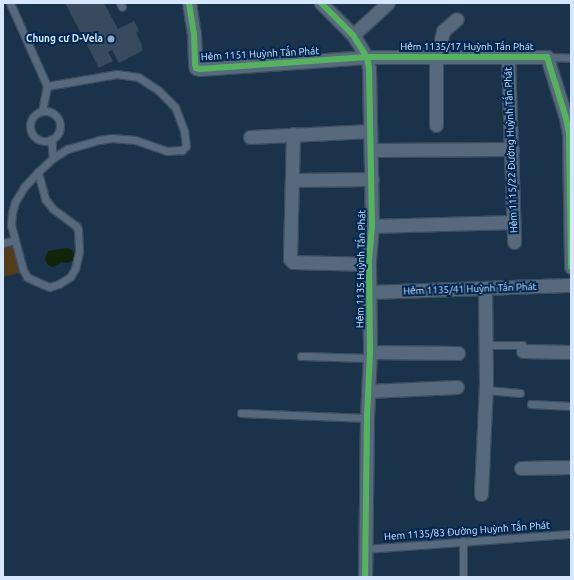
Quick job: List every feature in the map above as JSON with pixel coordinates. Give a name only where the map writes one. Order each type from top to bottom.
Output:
[{"type":"street","name":"Hẻm 1151 Huỳnh Tấn Phát","points":[[189,3],[194,33],[196,68],[200,69],[367,57]]},
{"type":"street","name":"Hẻm 1135 Huỳnh Tấn Phát","points":[[321,3],[353,35],[367,57],[369,68],[372,226],[369,264],[370,355],[367,418],[365,577]]},
{"type":"street","points":[[353,35],[388,3]]},
{"type":"street","points":[[436,125],[436,58],[444,31],[457,19]]},
{"type":"street","name":"Hẻm 1135/17 Huỳnh Tấn Phát","points":[[367,57],[547,57],[566,118],[569,133],[571,267]]},
{"type":"street","name":"Hẻm 1115/22 Đường Huỳnh Tấn Phát","points":[[508,58],[514,242]]},
{"type":"street","points":[[250,137],[370,131]]},
{"type":"street","points":[[293,134],[290,259],[293,262],[369,264]]},
{"type":"street","points":[[371,150],[512,150]]},
{"type":"street","points":[[293,180],[372,179]]},
{"type":"street","points":[[372,226],[513,222]]},
{"type":"street","name":"Hẻm 1135/41 Huỳnh Tấn Phát","points":[[369,292],[571,286]]},
{"type":"street","points":[[481,494],[486,390],[485,288]]},
{"type":"street","points":[[523,351],[571,352]]},
{"type":"street","points":[[370,355],[458,353]]},
{"type":"street","points":[[368,392],[457,387]]},
{"type":"street","points":[[521,468],[571,467]]},
{"type":"lane","points":[[10,3],[47,86],[42,111]]},
{"type":"lane","points":[[547,57],[571,58]]},
{"type":"lane","points":[[38,172],[45,199],[53,209],[76,226],[78,230],[79,252],[75,269],[70,277],[59,284],[49,287],[27,277],[23,270],[11,225],[15,202],[24,187],[38,172],[53,158],[67,148],[99,140],[112,138],[135,140],[168,151],[182,150],[186,146],[184,131],[175,107],[158,90],[138,76],[117,74],[47,86]]},
{"type":"lane","points":[[42,111],[53,113],[59,122],[58,132],[51,139],[46,141],[36,138],[30,130],[30,121],[33,116],[42,111]]},
{"type":"lane","points":[[51,139],[53,158]]},
{"type":"lane","points":[[3,243],[15,240]]},
{"type":"lane","points":[[486,345],[522,345],[523,351]]},
{"type":"lane","points":[[301,356],[370,355]]},
{"type":"lane","points":[[486,390],[520,392]]},
{"type":"lane","points":[[531,404],[571,406]]},
{"type":"lane","points":[[241,413],[367,418]]},
{"type":"lane","name":"Hem 1135/83 Đường Huỳnh Tấn Phát","points":[[365,549],[571,534]]},
{"type":"lane","points":[[463,541],[463,577]]},
{"type":"shaded area","points":[[14,243],[20,273],[3,277],[3,245]]},
{"type":"shaded area","points":[[67,248],[73,251],[75,257],[72,261],[68,263],[62,262],[53,267],[48,265],[45,259],[48,251]]},
{"type":"building","name":"Chung cư D-Vela","points":[[65,3],[104,3],[118,29],[134,21],[139,31],[136,33],[142,45],[142,51],[119,63],[112,50],[108,52],[113,61],[99,68]]},
{"type":"cycle path","points":[[189,3],[194,33],[195,64],[196,68],[200,69],[367,57],[547,57],[566,118],[569,133],[571,267]]},
{"type":"cycle path","points":[[321,3],[353,35],[367,57],[369,68],[372,226],[369,264],[370,352],[367,418],[365,577]]},
{"type":"place","name":"Chung cư D-Vela","points":[[111,39]]}]
